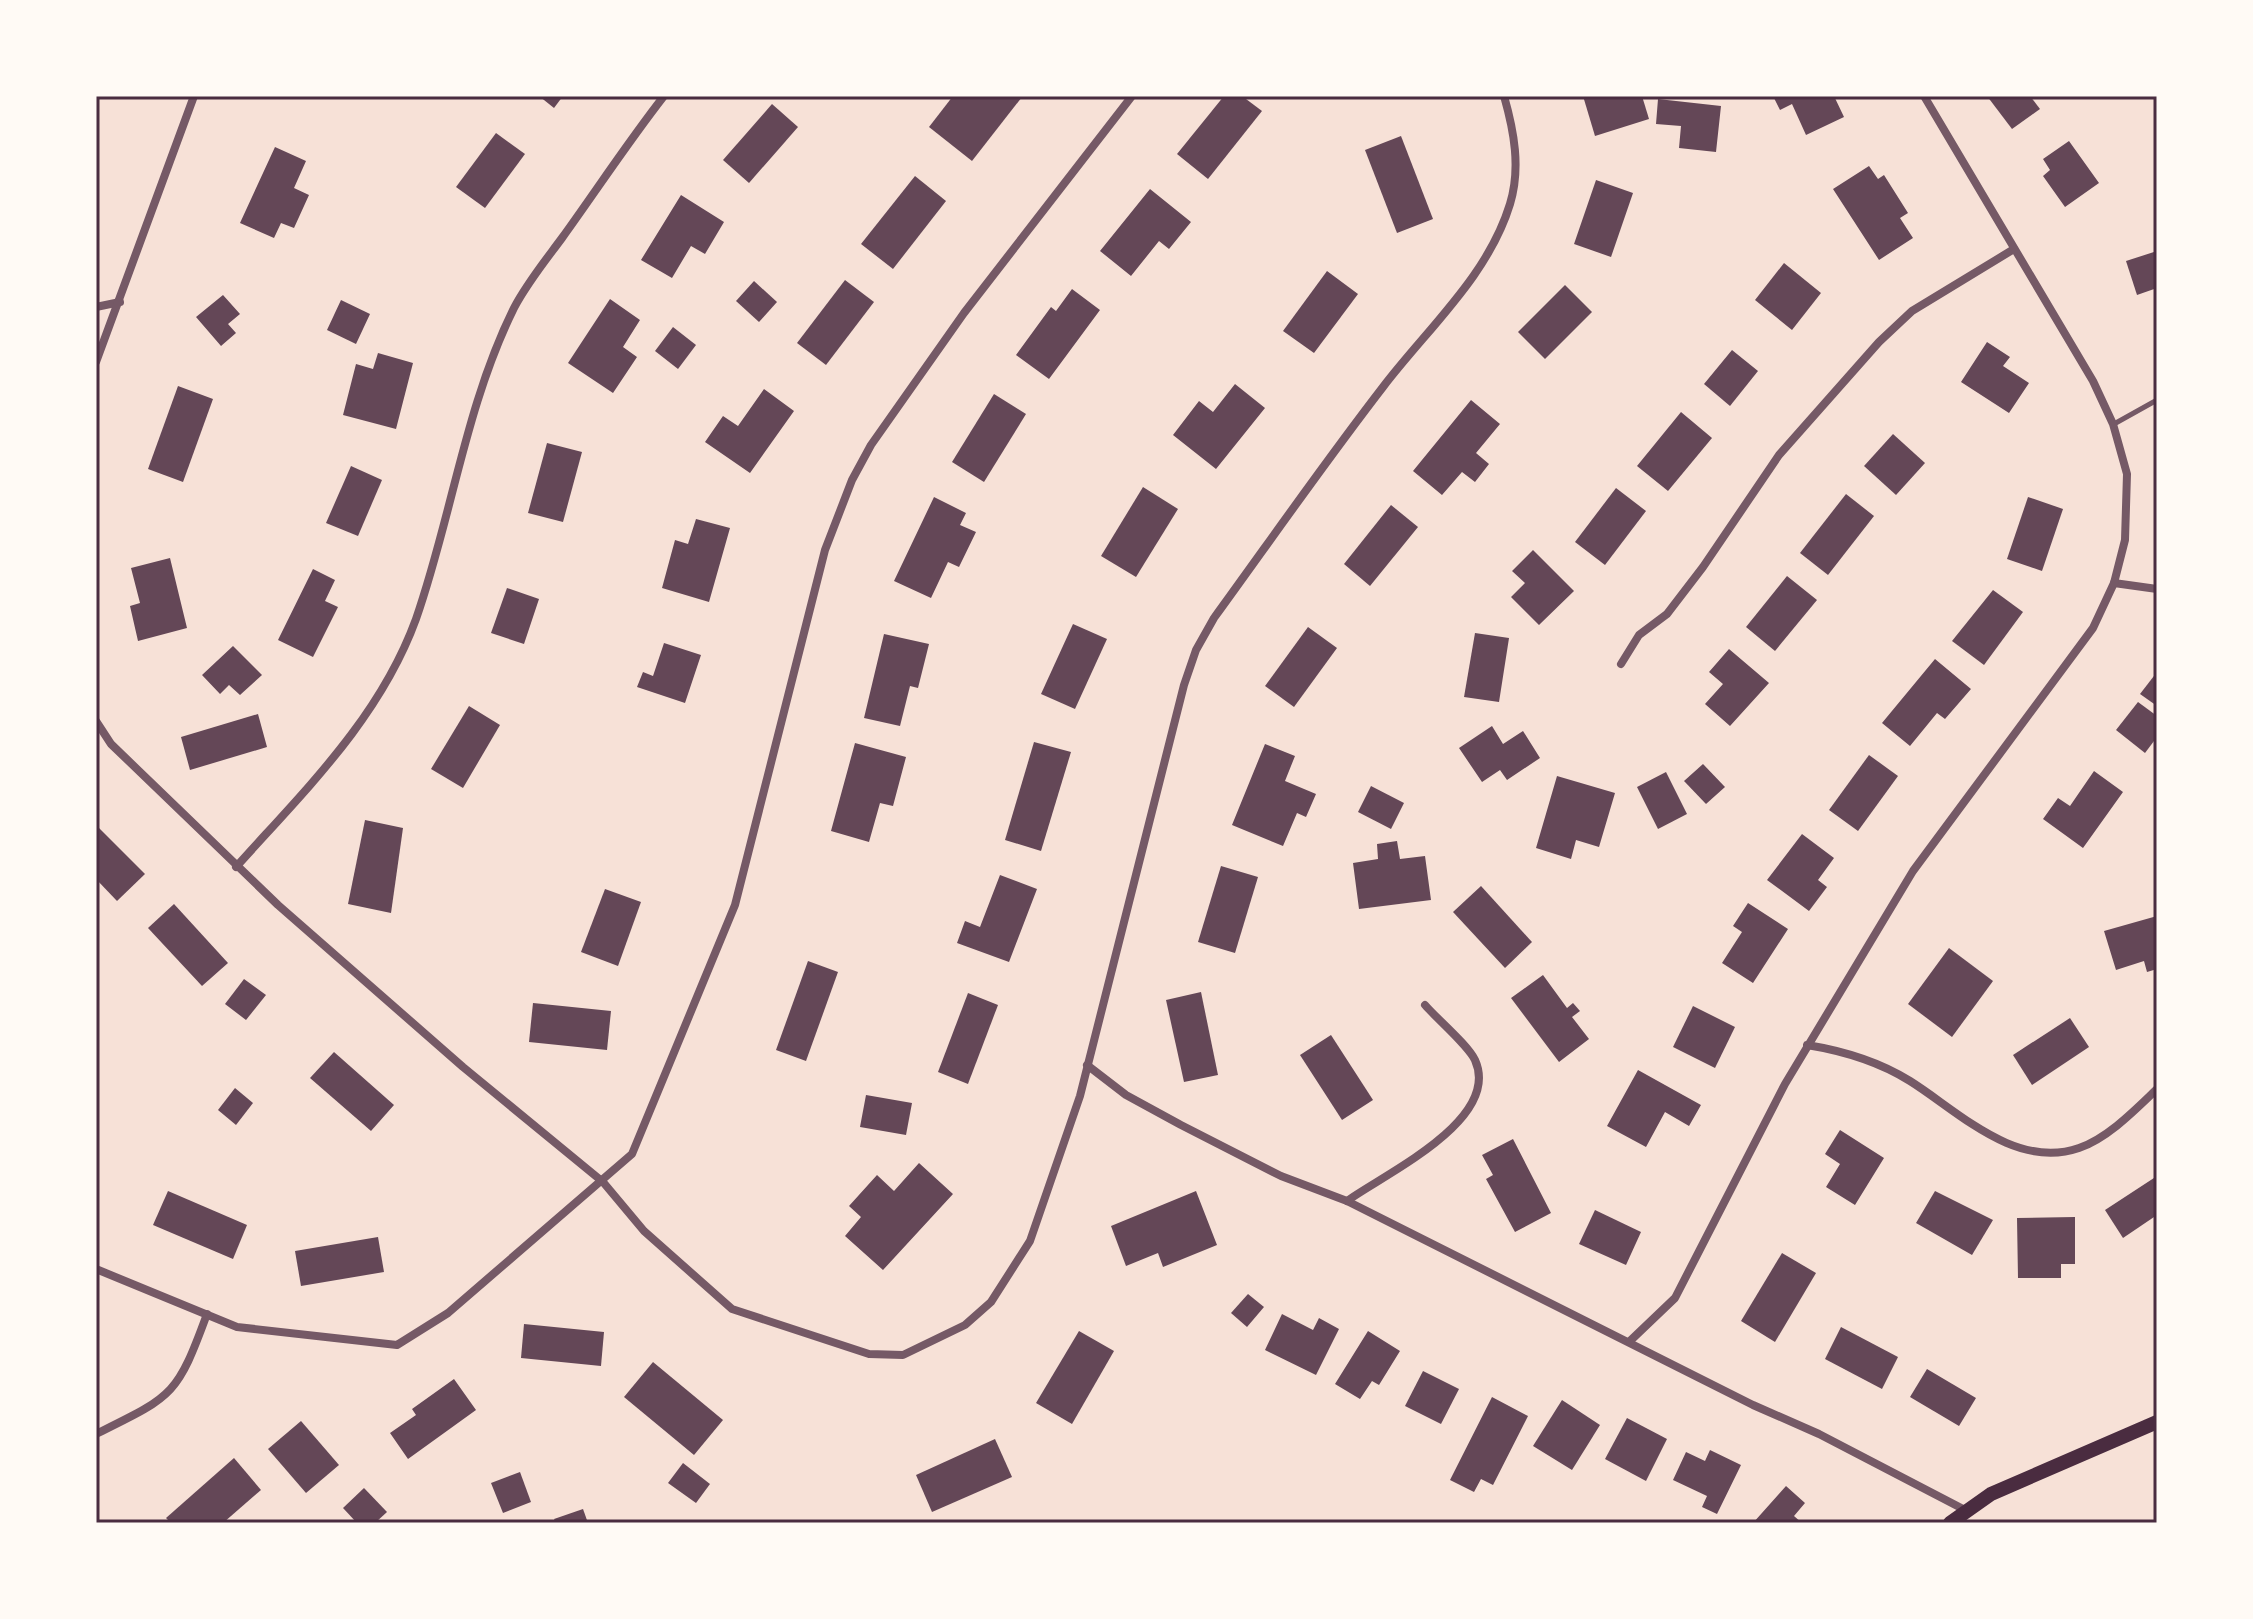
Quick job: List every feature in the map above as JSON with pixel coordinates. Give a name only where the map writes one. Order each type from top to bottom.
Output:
[{"type":"main road","points":[[1950,1523],[1991,1494],[2157,1422]]},
{"type":"street","points":[[96,362],[194,96]]},
{"type":"street","points":[[236,867],[349,740],[387,683],[415,621],[468,425],[489,364],[514,308],[581,207],[664,96]]},
{"type":"street","points":[[96,1269],[237,1327],[397,1345],[448,1313],[632,1154],[735,905],[825,550],[852,480],[871,445],[964,313],[1132,96]]},
{"type":"street","points":[[96,721],[111,744],[236,867],[463,1067],[603,1182],[644,1231],[732,1309],[869,1354],[903,1355],[965,1325],[991,1302],[1030,1241],[1087,1065],[1174,721],[1196,650],[1214,618],[1382,389],[1481,268],[1511,201],[1515,176],[1513,128],[1504,96]]},
{"type":"street","points":[[1630,1341],[1675,1298],[1807,1045],[1913,871],[2074,658],[2093,628],[2114,583],[2125,540],[2127,474],[2113,424],[2093,381],[1924,96]]},
{"type":"street","points":[[1621,664],[1639,635],[1667,614],[1703,567],[1779,455],[1879,342],[1921,305],[2014,249]]},
{"type":"street","points":[[96,307],[120,302]]},
{"type":"street","points":[[2114,583],[2157,589]]},
{"type":"street","points":[[1347,1201],[1433,1145],[1470,1110],[1477,1078],[1475,1060],[1425,1005]]},
{"type":"street","points":[[1807,1045],[1844,1051],[1871,1060],[1911,1081],[1940,1105],[1988,1134],[2024,1150],[2079,1148],[2100,1137],[2157,1089]]},
{"type":"street","points":[[1087,1065],[1126,1095],[1281,1176],[1347,1201],[1967,1511]]},
{"type":"street","points":[[96,1434],[158,1403],[172,1391],[189,1362],[207,1314]]},
{"type":"lane","points":[[2113,424],[2157,400]]},
{"type":"building","points":[[539,96],[563,96],[554,108]]},
{"type":"building","points":[[953,96],[1022,97],[972,161],[929,127]]},
{"type":"building","points":[[1224,96],[1242,96],[1262,111],[1208,179],[1177,154]]},
{"type":"building","points":[[1583,96],[1642,96],[1649,119],[1595,136]]},
{"type":"building","points":[[1773,96],[1834,96],[1844,117],[1806,135],[1792,104],[1780,110]]},
{"type":"building","points":[[1987,96],[2030,96],[2040,109],[2012,129]]},
{"type":"building","points":[[1658,99],[1721,106],[1716,152],[1679,148],[1681,126],[1656,124]]},
{"type":"building","points":[[772,104],[798,127],[749,183],[723,160]]},
{"type":"building","points":[[496,133],[525,154],[485,208],[456,187]]},
{"type":"building","points":[[1401,136],[1433,219],[1397,233],[1365,150]]},
{"type":"building","points":[[2069,141],[2099,183],[2065,207],[2043,176],[2050,170],[2043,159]]},
{"type":"building","points":[[275,147],[306,161],[294,188],[309,195],[294,228],[281,223],[274,238],[240,223]]},
{"type":"building","points":[[1869,166],[1878,179],[1884,175],[1908,213],[1900,218],[1913,238],[1879,260],[1833,189]]},
{"type":"building","points":[[915,176],[946,201],[893,269],[861,244]]},
{"type":"building","points":[[1596,180],[1633,193],[1611,257],[1574,244]]},
{"type":"building","points":[[1150,189],[1191,222],[1169,249],[1159,241],[1131,276],[1100,251]]},
{"type":"building","points":[[681,195],[724,222],[705,254],[691,246],[672,278],[641,260]]},
{"type":"building","points":[[2157,251],[2157,288],[2137,295],[2126,261]]},
{"type":"building","points":[[1784,263],[1821,293],[1792,330],[1755,300]]},
{"type":"building","points":[[1327,271],[1358,294],[1314,353],[1283,331]]},
{"type":"building","points":[[845,280],[874,302],[826,365],[797,343]]},
{"type":"building","points":[[754,281],[777,302],[759,322],[736,301]]},
{"type":"building","points":[[1565,285],[1592,312],[1545,359],[1518,332]]},
{"type":"building","points":[[1072,289],[1100,310],[1049,379],[1016,355],[1051,307],[1056,311]]},
{"type":"building","points":[[223,295],[240,314],[228,324],[236,333],[221,346],[196,317]]},
{"type":"building","points":[[610,299],[640,320],[623,347],[637,357],[613,393],[568,363]]},
{"type":"building","points":[[341,300],[370,314],[356,344],[327,330]]},
{"type":"building","points":[[673,327],[696,345],[678,369],[655,351]]},
{"type":"building","points":[[1987,342],[2010,357],[2003,366],[2029,383],[2009,413],[1961,382]]},
{"type":"building","points":[[1732,350],[1758,371],[1730,406],[1704,384]]},
{"type":"building","points":[[378,353],[413,363],[396,429],[343,415],[356,364],[373,369]]},
{"type":"building","points":[[1235,384],[1265,408],[1216,469],[1173,435],[1199,401],[1213,412]]},
{"type":"building","points":[[178,386],[213,399],[183,482],[148,469]]},
{"type":"building","points":[[764,389],[794,411],[750,473],[705,442],[723,416],[738,426]]},
{"type":"building","points":[[994,394],[1026,414],[984,482],[952,462]]},
{"type":"building","points":[[1471,400],[1500,424],[1476,453],[1489,464],[1475,482],[1462,472],[1442,495],[1413,471]]},
{"type":"building","points":[[1681,412],[1712,438],[1668,491],[1637,466]]},
{"type":"building","points":[[1893,434],[1925,463],[1896,495],[1864,466]]},
{"type":"building","points":[[547,443],[582,452],[563,522],[528,513]]},
{"type":"building","points":[[351,466],[382,480],[358,536],[326,523]]},
{"type":"building","points":[[1143,487],[1178,509],[1136,577],[1101,556]]},
{"type":"building","points":[[1616,488],[1646,511],[1605,565],[1575,542]]},
{"type":"building","points":[[1846,494],[1874,516],[1828,575],[1800,553]]},
{"type":"building","points":[[934,497],[966,513],[960,525],[976,532],[959,567],[948,562],[931,598],[894,581]]},
{"type":"building","points":[[2028,497],[2063,509],[2042,571],[2007,559]]},
{"type":"building","points":[[1391,505],[1418,527],[1370,586],[1344,564]]},
{"type":"building","points":[[696,519],[730,528],[709,602],[662,588],[675,540],[688,544]]},
{"type":"building","points":[[1533,550],[1574,591],[1539,625],[1511,597],[1525,583],[1512,571]]},
{"type":"building","points":[[170,558],[187,628],[138,641],[130,606],[140,603],[131,568]]},
{"type":"building","points":[[313,569],[335,580],[325,601],[338,607],[313,657],[278,640]]},
{"type":"building","points":[[1787,576],[1817,600],[1775,651],[1746,627]]},
{"type":"building","points":[[507,588],[539,599],[524,644],[491,633]]},
{"type":"building","points":[[1993,590],[2023,612],[1984,665],[1952,641]]},
{"type":"building","points":[[1073,624],[1107,639],[1075,709],[1041,694]]},
{"type":"building","points":[[1308,627],[1337,648],[1294,707],[1265,686]]},
{"type":"building","points":[[1475,633],[1509,638],[1499,702],[1464,697]]},
{"type":"building","points":[[884,634],[929,644],[918,688],[910,686],[900,726],[864,718]]},
{"type":"building","points":[[664,643],[701,655],[685,703],[637,687],[643,672],[653,676]]},
{"type":"building","points":[[233,646],[262,675],[240,695],[229,685],[220,694],[202,675]]},
{"type":"building","points":[[1729,649],[1769,683],[1730,726],[1705,704],[1723,684],[1709,672]]},
{"type":"building","points":[[1935,659],[1971,689],[1945,719],[1937,713],[1910,746],[1882,723]]},
{"type":"building","points":[[2157,672],[2157,706],[2140,694]]},
{"type":"building","points":[[2138,702],[2157,716],[2157,737],[2145,753],[2116,730]]},
{"type":"building","points":[[469,706],[500,725],[463,788],[431,769]]},
{"type":"building","points":[[258,714],[267,747],[190,770],[181,737]]},
{"type":"building","points":[[1492,726],[1503,744],[1523,731],[1540,758],[1507,780],[1500,770],[1482,782],[1459,748]]},
{"type":"building","points":[[1034,742],[1071,752],[1041,851],[1005,840]]},
{"type":"building","points":[[855,743],[906,757],[893,806],[880,803],[869,842],[831,831]]},
{"type":"building","points":[[1265,744],[1295,756],[1285,781],[1316,794],[1306,817],[1297,813],[1283,846],[1232,825]]},
{"type":"building","points":[[1869,755],[1898,776],[1858,831],[1829,810]]},
{"type":"building","points":[[1703,764],[1725,787],[1706,804],[1684,781]]},
{"type":"building","points":[[2094,771],[2123,792],[2083,848],[2043,819],[2058,798],[2070,806]]},
{"type":"building","points":[[1666,772],[1687,814],[1658,829],[1637,787]]},
{"type":"building","points":[[1557,776],[1615,793],[1599,847],[1576,840],[1571,859],[1536,848]]},
{"type":"building","points":[[1371,786],[1404,803],[1391,829],[1358,812]]},
{"type":"building","points":[[365,820],[403,828],[391,913],[348,904]]},
{"type":"building","points":[[96,825],[145,874],[117,901],[96,879]]},
{"type":"building","points":[[1802,834],[1834,858],[1818,880],[1827,887],[1809,911],[1767,880]]},
{"type":"building","points":[[1397,841],[1400,859],[1425,856],[1431,900],[1359,909],[1353,863],[1378,859],[1377,844]]},
{"type":"building","points":[[1221,866],[1258,877],[1235,953],[1198,942]]},
{"type":"building","points":[[1000,875],[1037,889],[1009,962],[957,943],[965,921],[980,927]]},
{"type":"building","points":[[1481,886],[1532,942],[1505,968],[1453,912]]},
{"type":"building","points":[[605,889],[641,902],[618,966],[581,952]]},
{"type":"building","points":[[1748,903],[1788,929],[1753,983],[1722,963],[1742,932],[1733,926]]},
{"type":"building","points":[[174,904],[228,963],[202,986],[148,928]]},
{"type":"building","points":[[2157,916],[2157,969],[2147,972],[2144,961],[2116,970],[2104,931]]},
{"type":"building","points":[[1949,948],[1993,981],[1952,1037],[1908,1004]]},
{"type":"building","points":[[808,961],[838,972],[806,1061],[776,1050]]},
{"type":"building","points":[[1543,975],[1567,1008],[1573,1003],[1580,1011],[1572,1017],[1589,1039],[1559,1062],[1511,998]]},
{"type":"building","points":[[244,979],[266,995],[246,1020],[225,1004]]},
{"type":"building","points":[[1201,992],[1218,1075],[1184,1082],[1166,1000]]},
{"type":"building","points":[[968,993],[998,1005],[968,1084],[938,1072]]},
{"type":"building","points":[[533,1003],[611,1011],[607,1050],[529,1042]]},
{"type":"building","points":[[1693,1006],[1735,1027],[1715,1068],[1673,1047]]},
{"type":"building","points":[[2070,1018],[2089,1047],[2032,1085],[2013,1055]]},
{"type":"building","points":[[1331,1035],[1373,1100],[1342,1120],[1300,1055]]},
{"type":"building","points":[[334,1052],[394,1105],[371,1131],[310,1078]]},
{"type":"building","points":[[1638,1070],[1701,1105],[1689,1126],[1665,1112],[1646,1147],[1607,1126]]},
{"type":"building","points":[[235,1088],[253,1103],[236,1125],[218,1110]]},
{"type":"building","points":[[866,1095],[912,1103],[906,1135],[860,1127]]},
{"type":"building","points":[[1840,1130],[1884,1158],[1855,1205],[1826,1187],[1840,1164],[1825,1154]]},
{"type":"building","points":[[1513,1139],[1551,1213],[1515,1232],[1486,1179],[1493,1175],[1482,1155]]},
{"type":"building","points":[[919,1163],[953,1194],[883,1270],[845,1236],[861,1217],[849,1206],[877,1175],[894,1191]]},
{"type":"building","points":[[2157,1176],[2157,1215],[2123,1238],[2105,1210]]},
{"type":"building","points":[[168,1191],[247,1225],[233,1259],[153,1225]]},
{"type":"building","points":[[1196,1191],[1217,1245],[1163,1267],[1158,1253],[1126,1266],[1111,1226]]},
{"type":"building","points":[[1935,1191],[1993,1220],[1972,1255],[1916,1223]]},
{"type":"building","points":[[1595,1210],[1641,1232],[1626,1265],[1579,1244]]},
{"type":"building","points":[[2075,1217],[2075,1264],[2061,1264],[2061,1278],[2018,1278],[2017,1218]]},
{"type":"building","points":[[378,1237],[384,1272],[301,1286],[295,1251]]},
{"type":"building","points":[[1782,1253],[1816,1273],[1775,1342],[1741,1321]]},
{"type":"building","points":[[1248,1294],[1264,1307],[1247,1327],[1231,1313]]},
{"type":"building","points":[[1282,1314],[1313,1330],[1319,1318],[1339,1329],[1316,1375],[1265,1350]]},
{"type":"building","points":[[524,1324],[604,1332],[601,1366],[521,1358]]},
{"type":"building","points":[[1841,1327],[1898,1357],[1882,1389],[1825,1359]]},
{"type":"building","points":[[1079,1331],[1114,1351],[1072,1424],[1036,1403]]},
{"type":"building","points":[[1368,1331],[1400,1351],[1379,1385],[1372,1381],[1360,1399],[1335,1384]]},
{"type":"building","points":[[653,1362],[723,1420],[694,1455],[624,1397]]},
{"type":"building","points":[[1927,1369],[1976,1398],[1959,1426],[1910,1397]]},
{"type":"building","points":[[1423,1371],[1459,1389],[1441,1424],[1405,1406]]},
{"type":"building","points":[[454,1379],[476,1410],[408,1459],[390,1433],[416,1415],[412,1409]]},
{"type":"building","points":[[1492,1397],[1528,1416],[1493,1485],[1481,1479],[1474,1492],[1450,1480]]},
{"type":"building","points":[[1562,1400],[1600,1425],[1572,1470],[1533,1446]]},
{"type":"building","points":[[1627,1418],[1667,1439],[1646,1481],[1605,1459]]},
{"type":"building","points":[[301,1421],[339,1465],[306,1493],[268,1449]]},
{"type":"building","points":[[995,1439],[1012,1477],[932,1512],[916,1475]]},
{"type":"building","points":[[1710,1450],[1741,1465],[1717,1514],[1702,1507],[1707,1496],[1673,1480],[1686,1452],[1705,1461]]},
{"type":"building","points":[[234,1458],[261,1490],[223,1523],[171,1523],[166,1518]]},
{"type":"building","points":[[683,1463],[710,1484],[696,1503],[668,1483]]},
{"type":"building","points":[[520,1472],[531,1502],[503,1513],[491,1483]]},
{"type":"building","points":[[1786,1486],[1805,1503],[1794,1516],[1802,1523],[1753,1523]]},
{"type":"building","points":[[364,1488],[387,1512],[375,1523],[357,1523],[343,1508]]},
{"type":"building","points":[[583,1509],[588,1523],[556,1523],[554,1519]]}]
